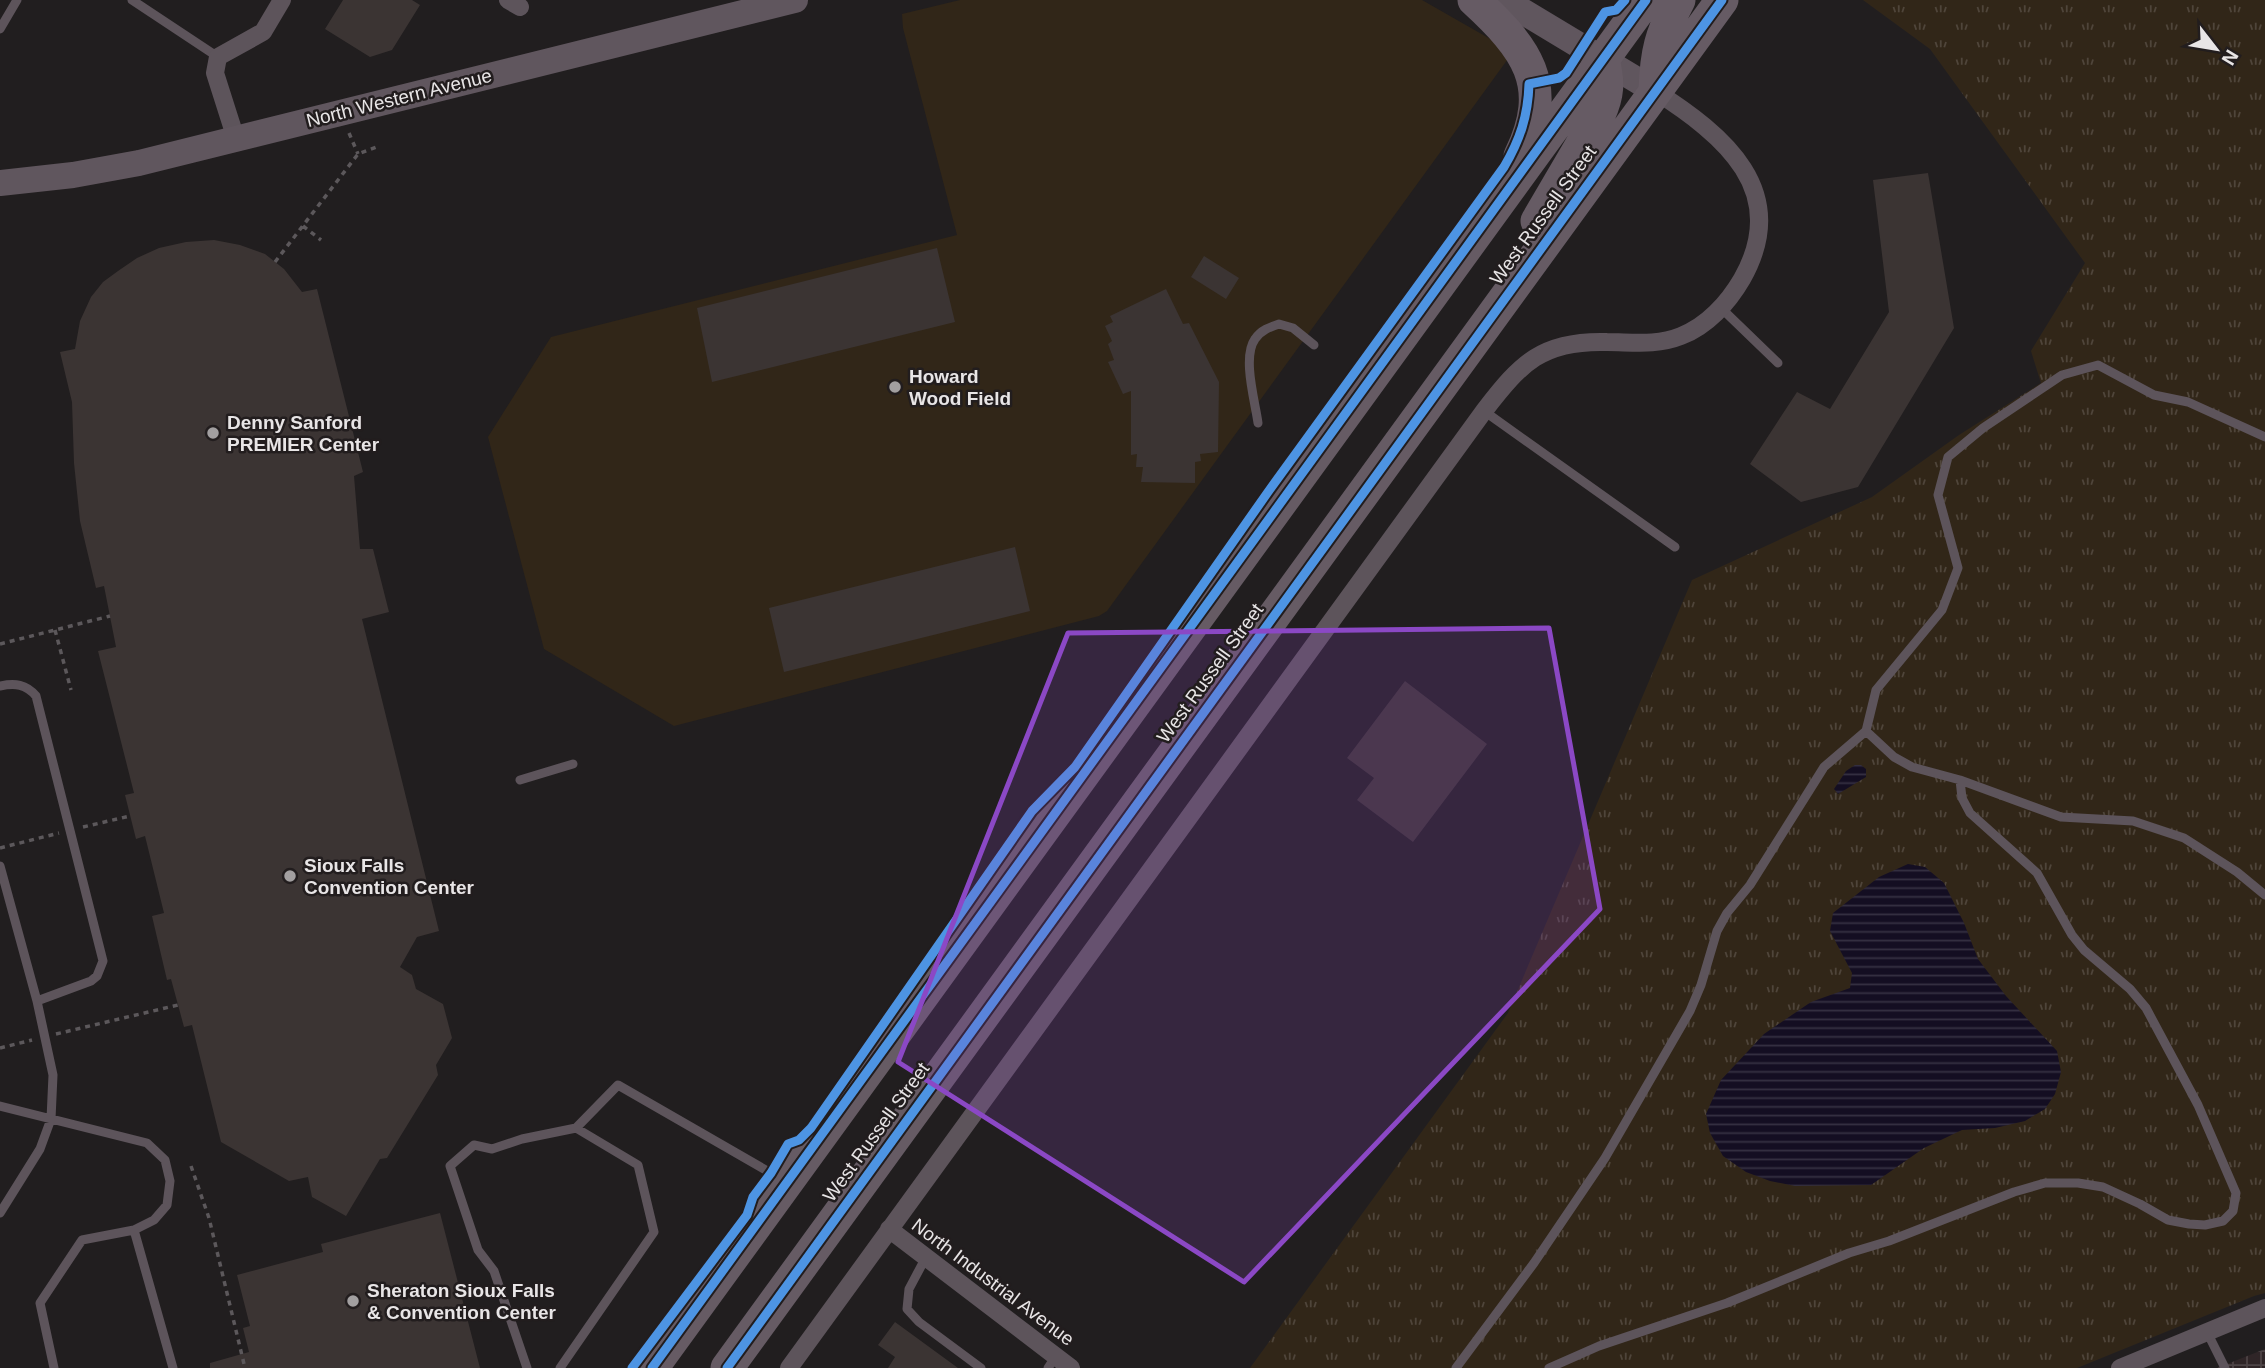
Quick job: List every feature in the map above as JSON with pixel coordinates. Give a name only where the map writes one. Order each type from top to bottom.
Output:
[{"type":"highway","points":[[1464,251],[1528,141],[1536,103],[1535,82],[1521,50],[1502,25],[1474,0]]},
{"type":"highway","points":[[652,1368],[1646,0]]},
{"type":"highway","points":[[1656,91],[1656,62],[1663,30],[1679,0]]},
{"type":"highway","name":"West Russell Street","points":[[727,1368],[1722,0]]},
{"type":"highway","points":[[1465,352],[1504,279],[1599,116],[1607,97],[1608,83],[1603,60]]},
{"type":"street","points":[[236,139],[215,73],[218,57],[263,32],[282,0]]},
{"type":"street","name":"North Western Avenue","points":[[0,183],[73,175],[126,165],[795,0]]},
{"type":"street","points":[[789,1368],[1484,411],[1518,369],[1539,354],[1560,346],[1584,342],[1661,342],[1681,336],[1703,324],[1721,308],[1749,267],[1758,240],[1758,208],[1752,184],[1721,139],[1656,91],[1504,0]]},
{"type":"street","name":"North Industrial Avenue","points":[[889,1229],[1052,1362],[1071,1368]]},
{"type":"street","points":[[2120,1368],[2265,1308]]},
{"type":"lane","points":[[0,29],[16,0]]},
{"type":"lane","points":[[132,0],[218,57]]},
{"type":"lane","points":[[1721,308],[1778,363]]},
{"type":"lane","points":[[1258,423],[1248,359],[1254,340],[1264,330],[1279,324],[1293,328],[1314,345]]},
{"type":"lane","points":[[1456,1368],[1534,1263],[1612,1146],[1690,1011],[1717,931],[1727,914],[1757,874],[1824,767],[1866,731],[1875,690],[1942,610],[1958,568],[1938,495],[1948,457],[1983,428],[2062,375],[2098,365],[2154,395],[2188,402],[2265,437]]},
{"type":"lane","points":[[1484,411],[1675,547]]},
{"type":"lane","points":[[0,686],[19,684],[36,696],[103,961],[91,981],[37,1001]]},
{"type":"lane","points":[[1866,731],[1894,757],[1912,766],[1960,780],[2061,817],[2133,821],[2185,838],[2237,872],[2265,895]]},
{"type":"lane","points":[[520,780],[573,764]]},
{"type":"lane","points":[[1549,1368],[1600,1346],[1727,1303],[1849,1253],[1889,1241],[2014,1192],[2045,1183],[2078,1183],[2103,1188],[2168,1220],[2189,1224],[2205,1225],[2223,1221],[2233,1210],[2236,1193],[2198,1105],[2146,1008],[2130,989],[2084,950],[2072,935],[2037,873],[1970,813],[1962,798],[1960,780]]},
{"type":"lane","points":[[0,866],[37,1001],[53,1075],[51,1119],[40,1149],[0,1213]]},
{"type":"lane","points":[[527,1368],[494,1271],[478,1250],[450,1166],[474,1145],[492,1149],[522,1139],[576,1128],[618,1084],[786,1182]]},
{"type":"lane","points":[[0,1106],[148,1143],[165,1160],[170,1181],[167,1205],[154,1220],[134,1230],[82,1240],[40,1303],[54,1368]]},
{"type":"lane","points":[[560,1368],[654,1232],[638,1165],[576,1128]]},
{"type":"lane","points":[[134,1230],[173,1368]]},
{"type":"lane","points":[[926,1257],[909,1289],[907,1308],[919,1322],[981,1368]]},
{"type":"lane","points":[[2207,1332],[2225,1368]]},
{"type":"path","points":[[275,262],[358,154],[379,146]]},
{"type":"path","points":[[303,226],[321,240]]},
{"type":"path","points":[[0,644],[110,616]]},
{"type":"path","points":[[55,630],[71,690]]},
{"type":"path","points":[[0,1048],[178,1005]]},
{"type":"path","points":[[191,1166],[209,1218],[245,1368]]},
{"type":"highlighted area","points":[[1549,628],[1600,909],[1244,1282],[898,1062],[1068,633]]},
{"type":"shaded area","points":[[1855,765],[1866,769],[1866,777],[1838,794],[1834,789],[1846,771]]},
{"type":"shaded area","points":[[1908,864],[1925,867],[1944,883],[1978,959],[2006,996],[2057,1051],[2061,1072],[2055,1094],[2045,1109],[2025,1121],[1995,1128],[1962,1130],[1924,1148],[1871,1185],[1795,1186],[1746,1172],[1723,1156],[1710,1133],[1706,1114],[1721,1080],[1764,1034],[1811,1002],[1850,988],[1852,973],[1830,931],[1833,913],[1879,877]]},
{"type":"shaded area","points":[[2265,1349],[2265,1368],[2217,1368]]},
{"type":"green space","name":"Howard Wood Field","points":[[960,0],[1422,0],[1513,52],[1107,611],[1099,616],[674,726],[544,649],[488,437],[551,337],[957,235],[903,28],[902,14]]},
{"type":"green space","points":[[1863,0],[2265,0],[2265,1293],[2077,1368],[1250,1368],[1508,1013],[1692,580],[1872,497],[1959,435],[2041,383],[2031,351],[2085,263],[1930,49]]},
{"type":"building","points":[[343,0],[412,0],[420,5],[392,50],[370,57],[325,29]]},
{"type":"building","points":[[1928,173],[1954,328],[1858,487],[1801,502],[1750,464],[1797,392],[1830,409],[1889,312],[1873,180]]},
{"type":"building","name":"Sioux Falls Convention Center","points":[[214,240],[265,254],[284,269],[302,292],[317,289],[363,472],[354,476],[360,549],[373,549],[389,612],[362,619],[439,931],[417,937],[400,967],[412,975],[416,989],[443,1004],[452,1038],[436,1065],[438,1075],[387,1158],[380,1159],[346,1216],[312,1197],[308,1177],[289,1181],[221,1142],[192,1025],[184,1027],[171,979],[167,980],[152,916],[164,913],[145,836],[136,839],[125,795],[134,793],[98,651],[116,647],[104,586],[96,588],[80,521],[72,402],[60,352],[75,349],[80,321],[91,297],[103,282],[118,271],[159,248]]},
{"type":"building","points":[[937,248],[955,322],[712,382],[697,308]]},
{"type":"building","points":[[1204,256],[1239,278],[1226,299],[1191,277]]},
{"type":"building","points":[[1166,289],[1183,324],[1189,323],[1219,382],[1218,452],[1200,454],[1201,461],[1195,462],[1195,483],[1141,482],[1143,467],[1136,467],[1137,454],[1131,455],[1131,391],[1123,394],[1108,362],[1114,360],[1108,344],[1112,341],[1105,326],[1113,322],[1110,316]]},
{"type":"building","points":[[1015,547],[1030,611],[784,672],[769,608]]},
{"type":"building","points":[[1405,681],[1487,744],[1413,842],[1357,800],[1374,778],[1347,758]]},
{"type":"building","name":"Sheraton Sioux Falls & Convention Center","points":[[440,1213],[480,1368],[210,1368],[210,1363],[249,1352],[243,1328],[250,1326],[237,1275],[323,1252],[321,1244]]},
{"type":"building","points":[[895,1322],[958,1368],[888,1368],[895,1357],[878,1345]]},
{"type":"cycle path","points":[[632,1368],[747,1215],[753,1197],[788,1144],[799,1140],[811,1128],[1032,811],[1075,767],[1268,492],[1504,167],[1522,127],[1529,84],[1559,78],[1566,73],[1605,12],[1616,10],[1625,0]]},
{"type":"cycle path","points":[[652,1368],[1646,0]]},
{"type":"cycle path","points":[[727,1368],[1722,0]]},
{"type":"place","name":"Howard Wood Field","points":[[895,387]]},
{"type":"place","name":"Denny Sanford PREMIER Center","points":[[213,433]]},
{"type":"place","name":"Sioux Falls Convention Center","points":[[290,876]]},
{"type":"place","name":"Sheraton Sioux Falls & Convention Center","points":[[353,1301]]}]
